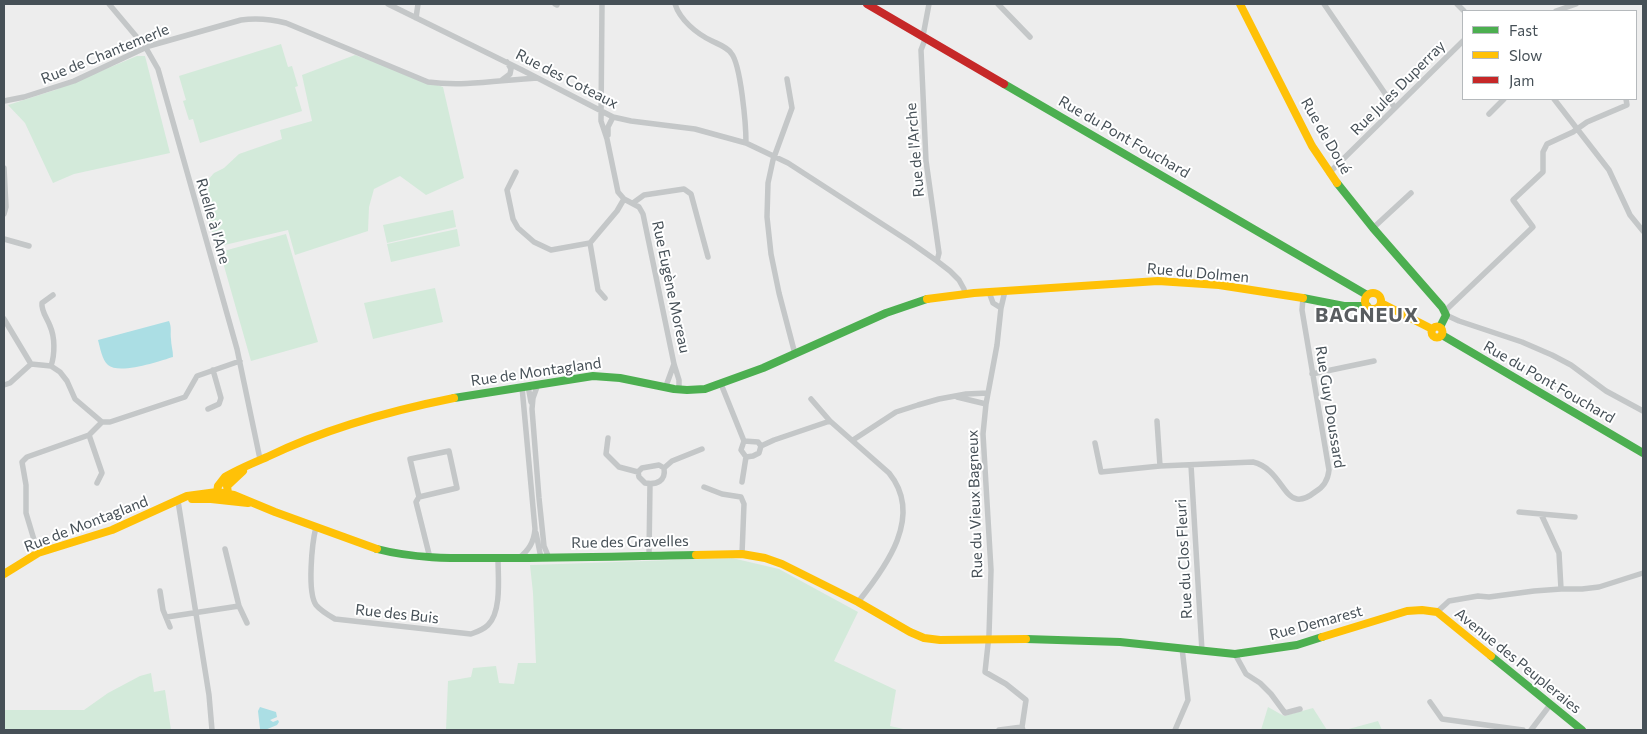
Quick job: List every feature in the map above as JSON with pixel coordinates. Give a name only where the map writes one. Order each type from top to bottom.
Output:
[{"type":"street","name":"Ruelle à l'Ane","points":[[109,4],[146,48],[158,69],[240,361],[260,459]]},
{"type":"street","name":"Rue des Coteaux","points":[[388,4],[538,78],[613,118],[695,129],[746,143],[774,156],[809,176],[937,261],[959,280],[965,294]]},
{"type":"street","points":[[416,18],[418,4]]},
{"type":"street","points":[[602,4],[601,121],[607,139],[618,192],[624,199],[633,203],[644,194],[684,190],[691,194],[708,257]]},
{"type":"street","points":[[675,4],[682,17],[699,34],[728,49],[733,54],[739,70],[746,143]]},
{"type":"street","name":"Rue du Pont Fouchard","points":[[867,4],[1367,296]]},
{"type":"street","name":"Rue de l'Arche","points":[[929,4],[921,50],[926,153],[939,253],[937,261]]},
{"type":"street","points":[[998,4],[1030,37]]},
{"type":"street","name":"Rue de Doué","points":[[1240,4],[1312,146],[1329,173],[1373,228],[1442,307],[1446,315]]},
{"type":"street","points":[[1324,4],[1395,108]]},
{"type":"street","points":[[1559,10],[1576,4]]},
{"type":"street","name":"Rue de Chantemerle","points":[[4,101],[24,97],[74,81],[146,48],[241,20],[255,18],[268,18],[286,23],[428,82],[459,84],[538,78]]},
{"type":"street","name":"Rue Jules Duperray","points":[[1329,173],[1462,42]]},
{"type":"street","points":[[502,80],[510,74],[511,69],[506,62]]},
{"type":"street","name":"Rue de Chantemerle","points":[[502,80],[520,69]]},
{"type":"street","points":[[512,80],[521,74],[520,69]]},
{"type":"street","points":[[787,79],[792,108],[774,156],[768,183],[767,217],[773,264],[795,354]]},
{"type":"street","points":[[1489,114],[1503,100]]},
{"type":"street","points":[[1555,100],[1609,170],[1630,215],[1643,231]]},
{"type":"street","points":[[1438,330],[1447,309],[1533,227],[1513,200],[1543,172],[1543,152],[1547,144],[1573,132],[1587,122],[1627,105],[1626,100]]},
{"type":"street","points":[[607,139],[608,127],[613,118]]},
{"type":"street","points":[[4,168],[6,207],[4,214]]},
{"type":"street","points":[[516,172],[507,190],[512,219],[518,228],[534,242],[551,250],[590,243],[617,211],[624,199]]},
{"type":"street","points":[[1373,228],[1411,193]]},
{"type":"street","name":"Rue Eugène Moreau","points":[[633,203],[640,207],[643,214],[679,380],[679,389]]},
{"type":"street","points":[[4,239],[29,246]]},
{"type":"street","points":[[590,243],[598,290],[605,298]]},
{"type":"street","name":"Rue du Dolmen","points":[[965,294],[1171,281],[1303,298],[1360,308],[1367,306]]},
{"type":"street","name":"Rue du Vieux Bagneux","points":[[1005,291],[986,404],[983,434],[991,570],[985,672],[1006,684],[1026,700],[1022,728]]},
{"type":"street","points":[[989,292],[994,303],[1001,308]]},
{"type":"street","points":[[1372,293],[1377,294],[1381,298],[1381,303],[1376,308],[1371,308],[1365,302],[1367,296],[1372,293]]},
{"type":"street","name":"Rue de Montagland","points":[[222,493],[217,487],[224,478],[260,459],[310,437],[372,415],[525,386],[593,376],[608,376],[679,389],[701,390],[795,354],[906,305],[926,299],[965,294]]},
{"type":"street","points":[[52,366],[54,357],[51,328],[42,308],[42,303],[53,295]]},
{"type":"street","name":"Rue Guy Doussard","points":[[1095,444],[1101,472],[1160,466],[1253,462],[1261,464],[1271,471],[1289,494],[1296,499],[1304,499],[1319,490],[1327,482],[1329,470],[1302,310],[1303,298]]},
{"type":"street","name":"Rue du Pont Fouchard","points":[[1381,303],[1438,330],[1490,365],[1643,453]]},
{"type":"street","points":[[1446,315],[1522,342],[1552,355],[1571,365],[1606,392],[1643,411]]},
{"type":"street","points":[[4,319],[31,364]]},
{"type":"street","points":[[38,553],[26,513],[26,485],[22,462],[27,457],[89,435],[102,422],[120,419],[185,397],[196,376],[240,361]]},
{"type":"street","points":[[1312,374],[1374,361]]},
{"type":"street","points":[[4,385],[10,383],[31,364],[52,366],[67,380],[75,399],[102,422]]},
{"type":"street","name":"Rue Eugène Moreau","points":[[666,386],[674,364]]},
{"type":"street","points":[[208,409],[219,404],[221,398],[213,370]]},
{"type":"street","points":[[538,384],[533,398],[532,409],[544,546],[549,558]]},
{"type":"street","points":[[720,384],[744,441],[742,450],[746,456],[742,482]]},
{"type":"street","points":[[525,386],[532,409]]},
{"type":"street","points":[[525,386],[535,529],[541,558]]},
{"type":"street","points":[[853,440],[896,412],[940,399],[966,394],[988,393]]},
{"type":"street","points":[[1628,404],[1632,396]]},
{"type":"street","points":[[956,397],[986,404]]},
{"type":"street","points":[[811,399],[830,421],[890,473],[897,482],[901,492],[902,527],[888,562],[878,578],[858,602]]},
{"type":"street","points":[[746,456],[753,456],[759,453],[762,446],[774,440],[830,421]]},
{"type":"street","points":[[1157,421],[1160,466]]},
{"type":"street","points":[[89,435],[102,473],[97,484]]},
{"type":"street","points":[[608,438],[606,454],[619,467],[638,472]]},
{"type":"street","points":[[744,441],[758,442],[762,446]]},
{"type":"street","points":[[664,468],[672,461],[702,449]]},
{"type":"street","points":[[419,497],[457,488],[449,451],[410,459],[419,497],[416,502],[430,558]]},
{"type":"street","name":"Rue de Montagland","points":[[178,501],[211,498],[222,493],[252,464]]},
{"type":"street","points":[[638,472],[642,468],[659,465],[664,468]]},
{"type":"street","name":"Rue du Clos Fleuri","points":[[1191,465],[1202,650]]},
{"type":"street","points":[[638,472],[639,477],[645,483],[657,483],[665,475],[664,468]]},
{"type":"street","points":[[649,556],[650,484]]},
{"type":"street","points":[[704,487],[722,494],[741,497],[744,504],[742,554]]},
{"type":"street","name":"Rue de Montagland","points":[[4,574],[38,553],[112,530],[193,494],[222,493]]},
{"type":"street","name":"Rue des Gravelles","points":[[222,493],[377,549],[402,555],[430,558],[549,558],[742,554],[766,558],[858,602],[924,638],[940,640],[988,639]]},
{"type":"street","points":[[178,501],[209,695],[212,730]]},
{"type":"street","points":[[1519,512],[1575,517]]},
{"type":"street","points":[[1541,514],[1559,553],[1562,589]]},
{"type":"street","name":"Rue des Buis","points":[[316,527],[313,540],[311,592],[315,604],[335,619],[470,634],[482,630],[490,624],[497,609],[498,558]]},
{"type":"street","points":[[519,558],[526,552],[534,538],[535,529]]},
{"type":"street","points":[[225,549],[239,606],[247,623]]},
{"type":"street","points":[[1437,612],[1449,601],[1478,596],[1489,597],[1599,587],[1643,573]]},
{"type":"street","points":[[160,591],[163,610],[170,627]]},
{"type":"street","points":[[167,618],[239,606]]},
{"type":"street","name":"Rue Demarest","points":[[988,639],[1120,642],[1235,654],[1298,645],[1407,611],[1437,612]]},
{"type":"street","name":"Avenue des Peupleraies","points":[[1437,612],[1582,730]]},
{"type":"street","points":[[1174,730],[1188,700],[1182,648]]},
{"type":"street","points":[[1235,654],[1246,674],[1260,683],[1285,713],[1300,709]]},
{"type":"street","points":[[1430,702],[1442,719],[1523,730]]},
{"type":"street","points":[[1531,730],[1550,705]]},
{"type":"street","points":[[999,730],[1022,728]]},
{"type":"green space","points":[[281,44],[288,67],[292,66],[298,86],[295,87],[302,111],[200,143],[193,119],[189,120],[183,101],[186,100],[179,76]]},
{"type":"green space","points":[[355,55],[443,87],[464,178],[426,195],[400,176],[374,189],[369,207],[368,231],[295,255],[288,230],[216,247],[200,189],[214,173],[224,168],[239,154],[282,139],[280,130],[312,121],[302,75]]},
{"type":"green space","points":[[137,56],[145,56],[170,153],[74,174],[53,183],[25,123],[8,105],[55,90]]},
{"type":"green space","points":[[453,210],[456,227],[387,243],[383,225]]},
{"type":"green space","points":[[457,229],[460,246],[391,262],[387,244]]},
{"type":"green space","points":[[286,234],[318,342],[251,361],[220,252]]},
{"type":"green space","points":[[435,288],[443,322],[373,339],[364,303]]},
{"type":"green space","points":[[732,558],[779,569],[858,612],[834,661],[896,690],[890,726],[908,730],[446,730],[448,681],[471,677],[473,668],[496,666],[499,683],[514,684],[518,663],[536,663],[530,565]]},
{"type":"green space","points":[[151,673],[154,692],[165,690],[171,730],[4,730],[4,710],[84,710],[108,693],[140,676]]},
{"type":"green space","points":[[1268,707],[1284,716],[1313,708],[1327,730],[1261,730]]},
{"type":"green space","points":[[1378,721],[1382,730],[1345,730]]},
{"type":"water","points":[[169,321],[173,357],[150,364],[121,369],[113,368],[104,360],[98,340]]},
{"type":"water","points":[[260,707],[276,712],[277,717],[270,720],[273,722],[278,720],[277,725],[265,730],[260,729],[258,711]]},
{"type":"traffic: fast","points":[[1004,84],[1367,295]]},
{"type":"traffic: fast","points":[[1337,183],[1373,228],[1442,307],[1446,315],[1440,327]]},
{"type":"traffic: fast","points":[[1303,298],[1344,306],[1367,306]]},
{"type":"traffic: fast","points":[[454,398],[593,376],[620,378],[674,389],[705,389],[763,368],[886,313],[927,299]]},
{"type":"traffic: fast","points":[[1442,335],[1643,453]]},
{"type":"traffic: fast","points":[[377,549],[425,557],[457,558],[696,555]]},
{"type":"traffic: fast","points":[[1026,639],[1120,642],[1235,654],[1297,645],[1322,637]]},
{"type":"traffic: fast","points":[[1491,656],[1582,730]]},
{"type":"traffic: slow","points":[[1240,4],[1312,146],[1337,183]]},
{"type":"traffic: slow","points":[[927,299],[974,293],[1158,281],[1219,285],[1303,298]]},
{"type":"traffic: slow","points":[[1373,293],[1379,295],[1381,301],[1379,307],[1373,309],[1367,307],[1365,301],[1367,295],[1373,293]]},
{"type":"traffic: slow","points":[[1381,303],[1432,329]]},
{"type":"traffic: slow","points":[[1437,326],[1443,332],[1437,338],[1431,332],[1437,326]]},
{"type":"traffic: slow","points":[[225,500],[217,492],[218,486],[225,477],[235,471],[312,437],[335,429],[382,415],[454,398]]},
{"type":"traffic: slow","points":[[228,493],[227,486],[243,471]]},
{"type":"traffic: slow","points":[[4,574],[38,553],[112,530],[187,496],[217,492],[234,495],[377,549]]},
{"type":"traffic: slow","points":[[192,499],[248,503]]},
{"type":"traffic: slow","points":[[696,555],[742,554],[765,558],[782,564],[924,638],[940,640],[1026,639]]},
{"type":"traffic: slow","points":[[1322,637],[1407,611],[1422,610],[1437,612],[1491,656]]},
{"type":"traffic: jam","points":[[867,4],[1004,84]]},
{"type":"district","name":"BAGNEUX","points":[[1367,315]]}]
